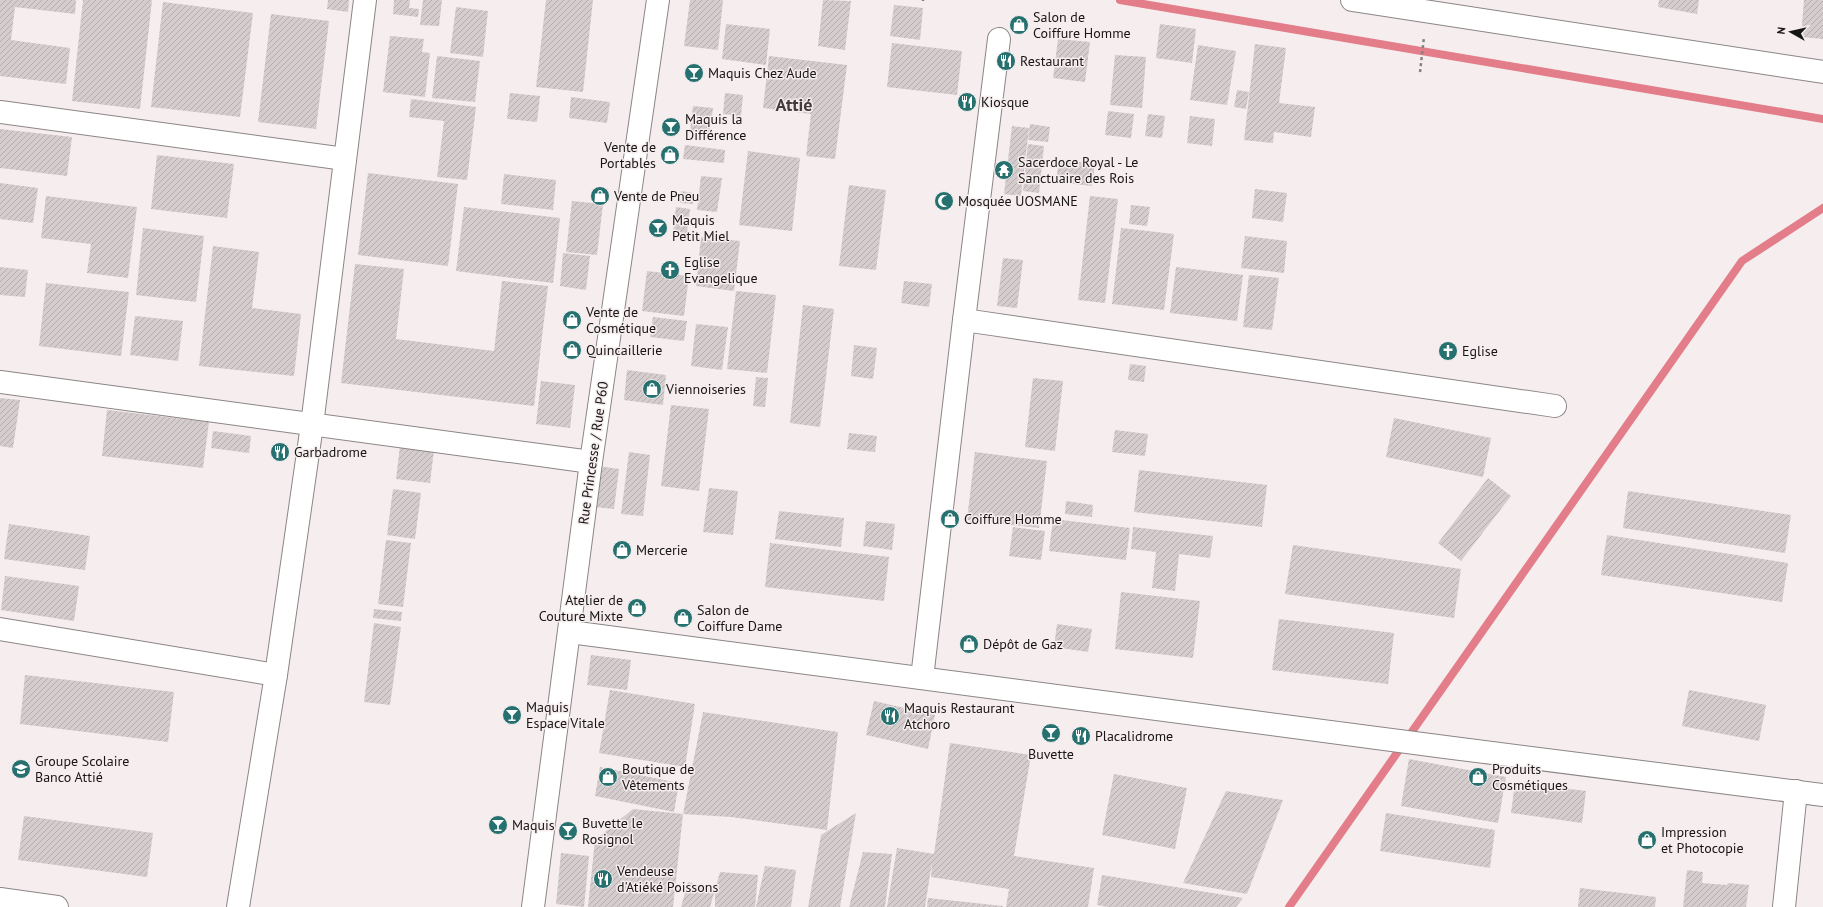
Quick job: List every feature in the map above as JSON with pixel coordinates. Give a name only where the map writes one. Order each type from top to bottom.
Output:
[{"type":"street","points":[[238,907],[276,675],[312,425],[365,0]]},
{"type":"street","name":"Rue Princesse / Rue P60","points":[[533,907],[591,462],[658,0]]},
{"type":"street","points":[[1352,0],[1415,4],[1823,72]]},
{"type":"street","points":[[922,678],[999,39]]},
{"type":"street","points":[[0,112],[345,160]]},
{"type":"street","points":[[964,320],[1555,406]]},
{"type":"street","points":[[0,382],[591,462]]},
{"type":"street","points":[[0,629],[276,675]]},
{"type":"street","points":[[570,632],[1359,736],[1823,795]]},
{"type":"street","points":[[1784,907],[1796,791]]},
{"type":"street","points":[[0,899],[57,907]]},
{"type":"path","points":[[1420,72],[1424,38]]},
{"type":"building","points":[[0,0],[76,0],[75,14],[15,7],[11,40],[70,48],[66,84],[0,76]]},
{"type":"building","points":[[83,0],[152,0],[140,109],[72,101]]},
{"type":"building","points":[[328,0],[349,0],[348,12],[327,9]]},
{"type":"building","points":[[394,0],[410,0],[409,8],[419,9],[418,17],[393,14]]},
{"type":"building","points":[[423,0],[442,0],[439,26],[420,25]]},
{"type":"building","points":[[546,0],[593,0],[583,92],[536,87]]},
{"type":"building","points":[[690,0],[723,0],[718,50],[684,46]]},
{"type":"building","points":[[823,0],[851,1],[845,50],[818,46]]},
{"type":"building","points":[[1659,0],[1699,0],[1697,14],[1658,7]]},
{"type":"building","points":[[1804,0],[1823,0],[1823,39],[1801,37]]},
{"type":"building","points":[[163,2],[253,13],[240,117],[151,107]]},
{"type":"building","points":[[894,5],[923,8],[920,40],[890,36]]},
{"type":"building","points":[[456,7],[488,11],[483,57],[450,53]]},
{"type":"building","points":[[271,14],[329,21],[316,129],[258,122]]},
{"type":"building","points":[[726,24],[770,29],[766,65],[722,59]]},
{"type":"building","points":[[1160,24],[1196,29],[1192,63],[1156,58]]},
{"type":"building","points":[[390,36],[424,39],[422,52],[430,53],[425,97],[383,92]]},
{"type":"building","points":[[1058,39],[1090,42],[1085,82],[1053,78]]},
{"type":"building","points":[[892,43],[962,51],[957,95],[887,87]]},
{"type":"building","points":[[1255,44],[1286,48],[1279,103],[1315,107],[1311,137],[1274,132],[1273,143],[1244,140]]},
{"type":"building","points":[[1198,45],[1236,51],[1227,105],[1190,100]]},
{"type":"building","points":[[1115,55],[1146,57],[1142,108],[1110,105]]},
{"type":"building","points":[[437,56],[480,61],[475,102],[432,98]]},
{"type":"building","points":[[769,56],[847,65],[835,159],[806,156],[811,114],[763,108]]},
{"type":"building","points":[[1237,90],[1249,92],[1246,109],[1234,107]]},
{"type":"building","points":[[510,93],[540,96],[537,122],[507,119]]},
{"type":"building","points":[[725,93],[743,95],[741,116],[723,114]]},
{"type":"building","points":[[571,97],[610,102],[607,123],[569,118]]},
{"type":"building","points":[[411,99],[476,107],[467,180],[437,177],[444,121],[409,117]]},
{"type":"building","points":[[693,106],[713,108],[710,133],[690,131]]},
{"type":"building","points":[[1108,111],[1134,114],[1131,138],[1105,135]]},
{"type":"building","points":[[1148,114],[1165,116],[1162,138],[1145,136]]},
{"type":"building","points":[[1190,116],[1215,119],[1212,146],[1187,143]]},
{"type":"building","points":[[1030,124],[1050,127],[1048,142],[1028,140]]},
{"type":"building","points":[[1012,126],[1029,128],[1021,196],[1004,194]]},
{"type":"building","points":[[0,129],[72,137],[67,176],[0,168]]},
{"type":"building","points":[[1028,144],[1044,146],[1039,193],[1023,191]]},
{"type":"building","points":[[685,145],[725,150],[724,163],[683,159]]},
{"type":"building","points":[[748,151],[800,158],[792,231],[739,225]]},
{"type":"building","points":[[157,155],[234,164],[227,218],[151,209]]},
{"type":"building","points":[[1059,159],[1095,164],[1092,186],[1056,182]]},
{"type":"building","points":[[368,173],[458,184],[448,266],[358,255]]},
{"type":"building","points":[[504,174],[556,180],[553,210],[501,204]]},
{"type":"building","points":[[701,176],[722,178],[717,212],[697,210]]},
{"type":"building","points":[[0,183],[38,188],[33,223],[0,219]]},
{"type":"building","points":[[849,185],[886,190],[876,270],[839,266]]},
{"type":"building","points":[[1255,189],[1287,193],[1283,222],[1252,218]]},
{"type":"building","points":[[681,191],[694,193],[693,204],[680,203]]},
{"type":"building","points":[[46,196],[137,207],[128,278],[87,273],[91,244],[41,238]]},
{"type":"building","points":[[1090,196],[1118,199],[1105,303],[1078,300]]},
{"type":"building","points":[[572,201],[603,204],[597,255],[566,252]]},
{"type":"building","points":[[1131,205],[1150,207],[1147,226],[1129,224]]},
{"type":"building","points":[[464,207],[560,218],[553,283],[456,271]]},
{"type":"building","points":[[676,207],[690,209],[687,233],[673,232]]},
{"type":"building","points":[[143,228],[204,236],[196,302],[136,295]]},
{"type":"building","points":[[1121,228],[1174,234],[1164,310],[1112,304]]},
{"type":"building","points":[[1245,236],[1287,241],[1284,273],[1241,268]]},
{"type":"building","points":[[701,237],[740,241],[734,291],[696,286]]},
{"type":"building","points":[[213,246],[259,252],[252,308],[301,314],[294,376],[199,366]]},
{"type":"building","points":[[563,253],[590,256],[586,290],[560,286]]},
{"type":"building","points":[[1003,258],[1023,260],[1017,308],[997,306]]},
{"type":"building","points":[[355,264],[404,269],[396,339],[494,351],[502,281],[548,286],[534,406],[341,383]]},
{"type":"building","points":[[0,267],[28,270],[25,297],[0,295]]},
{"type":"building","points":[[1176,267],[1243,275],[1237,321],[1170,313]]},
{"type":"building","points":[[647,271],[689,276],[684,316],[642,311]]},
{"type":"building","points":[[1249,275],[1279,278],[1272,330],[1243,327]]},
{"type":"building","points":[[904,281],[932,284],[929,307],[901,303]]},
{"type":"building","points":[[46,283],[129,292],[121,356],[39,346]]},
{"type":"building","points":[[736,291],[776,295],[767,373],[727,369]]},
{"type":"building","points":[[803,305],[834,309],[820,427],[790,423]]},
{"type":"building","points":[[135,316],[183,321],[178,361],[130,355]]},
{"type":"building","points":[[653,317],[687,321],[684,341],[650,337]]},
{"type":"building","points":[[696,324],[728,327],[722,370],[691,366]]},
{"type":"building","points":[[854,345],[877,348],[873,379],[851,376]]},
{"type":"building","points":[[1130,364],[1146,366],[1144,382],[1128,380]]},
{"type":"building","points":[[627,370],[666,375],[663,405],[624,400]]},
{"type":"building","points":[[756,377],[768,378],[765,407],[753,406]]},
{"type":"building","points":[[1033,378],[1063,381],[1055,451],[1025,447]]},
{"type":"building","points":[[541,381],[575,385],[570,428],[536,424]]},
{"type":"building","points":[[0,398],[20,400],[13,448],[0,446]]},
{"type":"building","points":[[671,405],[709,409],[699,491],[661,486]]},
{"type":"building","points":[[107,410],[209,422],[203,468],[102,456]]},
{"type":"building","points":[[1394,418],[1491,438],[1483,477],[1386,457]]},
{"type":"building","points":[[1115,430],[1148,434],[1145,456],[1112,452]]},
{"type":"building","points":[[213,431],[251,436],[249,453],[211,448]]},
{"type":"building","points":[[849,433],[877,436],[875,452],[847,449]]},
{"type":"building","points":[[400,446],[434,450],[430,483],[396,479]]},
{"type":"building","points":[[629,452],[650,455],[643,516],[621,514]]},
{"type":"building","points":[[975,452],[1047,461],[1039,528],[967,520]]},
{"type":"building","points":[[598,466],[619,469],[614,509],[594,507]]},
{"type":"building","points":[[1139,470],[1267,485],[1262,527],[1134,512]]},
{"type":"building","points":[[1488,478],[1511,496],[1461,561],[1438,543]]},
{"type":"building","points":[[709,488],[738,491],[733,535],[703,532]]},
{"type":"building","points":[[393,489],[421,493],[415,539],[387,535]]},
{"type":"building","points":[[1628,491],[1791,515],[1785,553],[1623,528]]},
{"type":"building","points":[[1066,501],[1093,505],[1092,517],[1065,514]]},
{"type":"building","points":[[779,511],[844,518],[841,547],[775,539]]},
{"type":"building","points":[[1053,519],[1130,528],[1126,560],[1049,551]]},
{"type":"building","points":[[866,521],[895,524],[892,550],[863,546]]},
{"type":"building","points":[[9,524],[90,536],[85,570],[4,559]]},
{"type":"building","points":[[1013,527],[1045,531],[1041,560],[1009,556]]},
{"type":"building","points":[[1133,527],[1213,536],[1210,558],[1179,554],[1175,591],[1152,588],[1156,552],[1131,549]]},
{"type":"building","points":[[1607,535],[1788,563],[1782,602],[1601,575]]},
{"type":"building","points":[[386,540],[411,543],[403,607],[378,604]]},
{"type":"building","points":[[770,543],[889,557],[884,601],[765,587]]},
{"type":"building","points":[[1293,545],[1461,569],[1454,618],[1285,594]]},
{"type":"building","points":[[5,576],[79,586],[74,621],[1,610]]},
{"type":"building","points":[[1121,592],[1200,601],[1193,658],[1115,649]]},
{"type":"building","points":[[374,609],[402,612],[401,621],[373,618]]},
{"type":"building","points":[[1279,619],[1394,633],[1388,684],[1272,670]]},
{"type":"building","points":[[374,623],[401,627],[390,705],[364,702]]},
{"type":"building","points":[[1057,624],[1092,629],[1088,652],[1054,647]]},
{"type":"building","points":[[591,655],[631,660],[627,690],[587,685]]},
{"type":"building","points":[[25,675],[174,692],[168,742],[20,724]]},
{"type":"building","points":[[610,690],[695,704],[685,767],[599,753]]},
{"type":"building","points":[[1689,690],[1766,705],[1759,741],[1682,726]]},
{"type":"building","points":[[874,701],[935,715],[928,749],[866,735]]},
{"type":"building","points":[[703,712],[838,732],[827,830],[731,817],[683,814]]},
{"type":"building","points":[[950,743],[1031,755],[1014,856],[1094,868],[1088,907],[1006,907],[1009,889],[931,877],[932,862],[925,907],[887,907],[897,848],[934,854]]},
{"type":"building","points":[[1409,759],[1506,777],[1498,823],[1401,806]]},
{"type":"building","points":[[600,767],[679,783],[674,812],[595,796]]},
{"type":"building","points":[[1114,774],[1187,788],[1175,849],[1102,835]]},
{"type":"building","points":[[1515,782],[1586,791],[1582,823],[1511,813]]},
{"type":"building","points":[[1226,791],[1283,800],[1247,894],[1183,883]]},
{"type":"building","points":[[633,809],[683,814],[673,907],[588,907],[595,840]]},
{"type":"building","points":[[856,813],[840,907],[808,907],[821,835]]},
{"type":"building","points":[[1386,813],[1495,830],[1490,868],[1380,851]]},
{"type":"building","points":[[24,816],[153,833],[147,877],[18,860]]},
{"type":"building","points":[[863,852],[892,854],[885,907],[849,907]]},
{"type":"building","points":[[561,853],[589,856],[584,907],[556,904]]},
{"type":"building","points":[[765,866],[796,870],[791,907],[756,907]]},
{"type":"building","points":[[1687,870],[1703,872],[1702,883],[1749,885],[1746,907],[1683,907]]},
{"type":"building","points":[[720,872],[758,875],[755,907],[715,907],[715,890]]},
{"type":"building","points":[[1102,875],[1243,898],[1236,907],[1108,907],[1097,905]]},
{"type":"building","points":[[688,882],[715,890],[710,907],[681,907]]},
{"type":"building","points":[[1580,888],[1656,897],[1655,907],[1578,907]]},
{"type":"building","points":[[928,898],[1003,906],[1003,907],[927,907]]},
{"type":"waterway","points":[[1120,0],[1823,119]]},
{"type":"waterway","points":[[1289,907],[1742,261],[1823,208]]},
{"type":"place","name":"Salon de Coiffure Homme","points":[[1019,25]]},
{"type":"place","name":"Restaurant","points":[[1006,61]]},
{"type":"place","name":"Maquis Chez Aude","points":[[694,73]]},
{"type":"place","name":"Kiosque","points":[[967,102]]},
{"type":"place","name":"Maquis la Différence","points":[[671,127]]},
{"type":"place","name":"Vente de Portables","points":[[670,155]]},
{"type":"place","name":"Sacerdoce Royal - Le Sanctuaire des Rois","points":[[1004,170]]},
{"type":"place","name":"Vente de Pneu","points":[[600,196]]},
{"type":"place","name":"Mosquée UOSMANE","points":[[944,201]]},
{"type":"place","name":"Maquis Petit Miel","points":[[658,228]]},
{"type":"place","name":"Eglise Evangelique","points":[[670,270]]},
{"type":"place","name":"Vente de Cosmétique","points":[[572,320]]},
{"type":"place","name":"Quincaillerie","points":[[572,350]]},
{"type":"place","name":"Eglise","points":[[1448,351]]},
{"type":"place","name":"Viennoiseries","points":[[652,389]]},
{"type":"place","name":"Garbadrome","points":[[280,452]]},
{"type":"place","name":"Coiffure Homme","points":[[950,519]]},
{"type":"place","name":"Mercerie","points":[[622,550]]},
{"type":"place","name":"Atelier de Couture Mixte","points":[[637,608]]},
{"type":"place","name":"Salon de Coiffure Dame","points":[[683,618]]},
{"type":"place","name":"Dépôt de Gaz","points":[[969,644]]},
{"type":"place","name":"Maquis Espace Vitale","points":[[512,715]]},
{"type":"place","name":"Maquis Restaurant Atchoro","points":[[890,716]]},
{"type":"place","name":"Buvette","points":[[1051,733]]},
{"type":"place","name":"Placalidrome","points":[[1081,736]]},
{"type":"place","name":"Groupe Scolaire Banco Attié","points":[[21,769]]},
{"type":"place","name":"Boutique de Vêtements","points":[[608,777]]},
{"type":"place","name":"Produits Cosmétiques","points":[[1478,777]]},
{"type":"place","name":"Maquis","points":[[498,825]]},
{"type":"place","name":"Buvette le Rosignol","points":[[568,831]]},
{"type":"place","name":"Impression et Photocopie","points":[[1647,840]]},
{"type":"place","name":"Vendeuse d'Atiéké Poissons","points":[[603,879]]},
{"type":"district","name":"Attié","points":[[794,104]]}]
